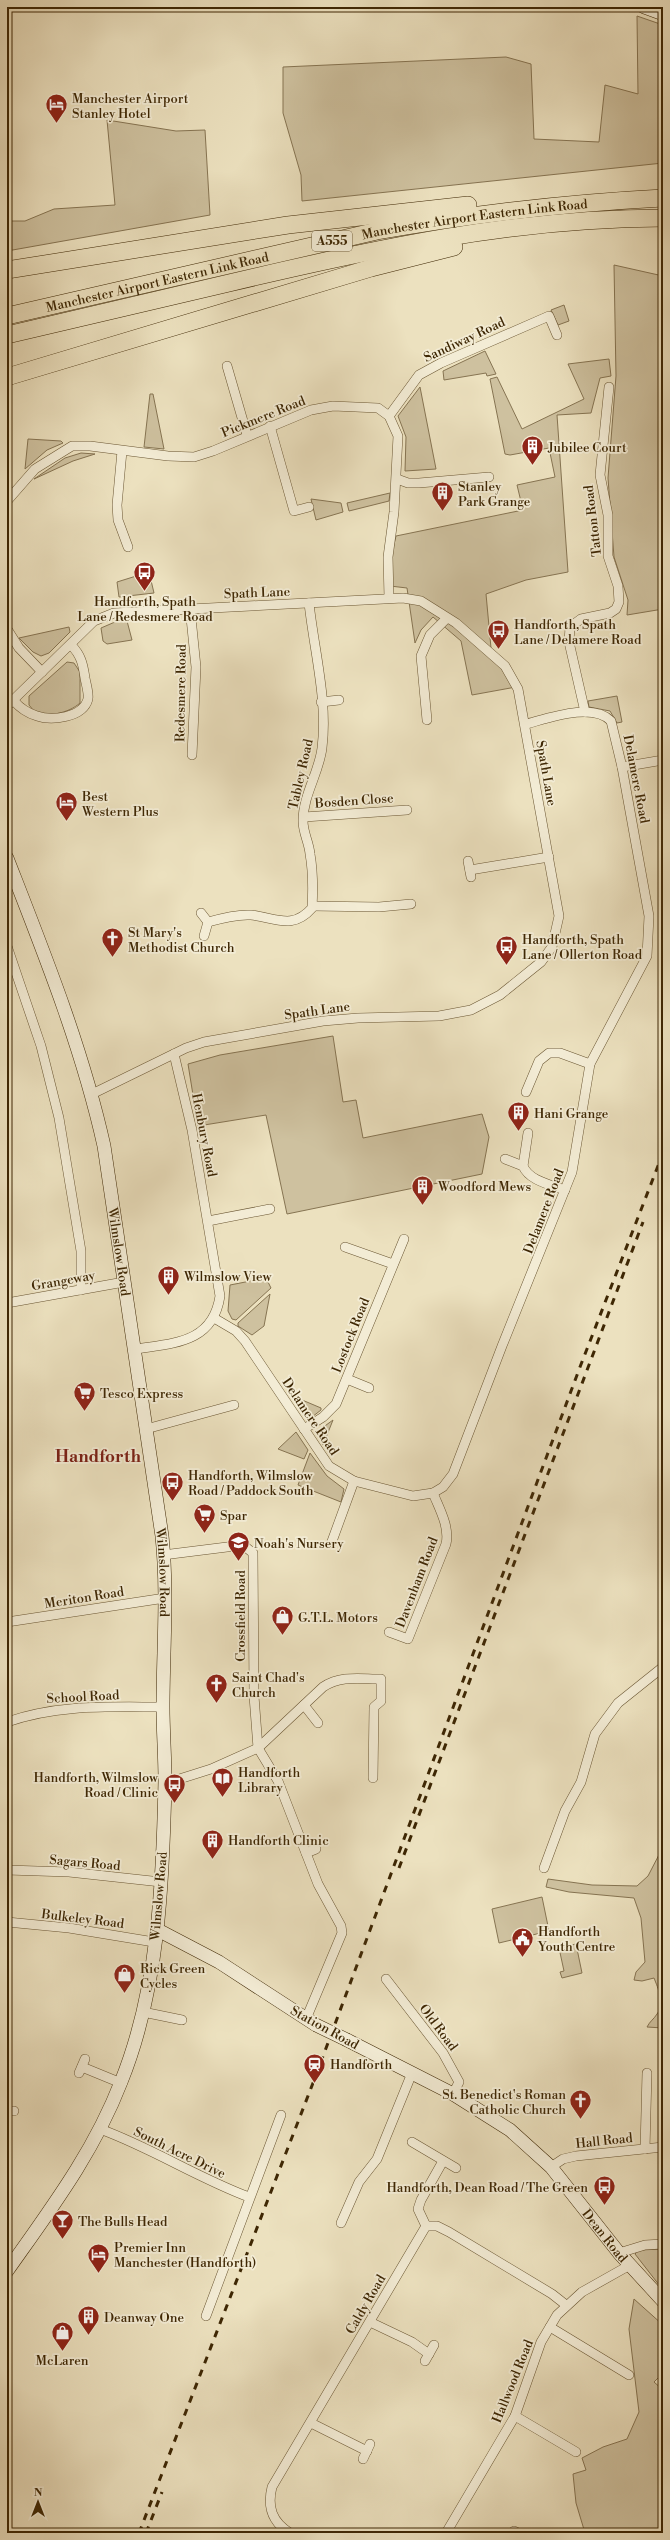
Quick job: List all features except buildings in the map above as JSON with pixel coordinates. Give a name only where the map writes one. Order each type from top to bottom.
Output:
[{"type":"highway","name":"A555","points":[[7,270],[288,225],[412,210],[615,194],[663,197]]},
{"type":"highway","name":"Manchester Airport Eastern Link Road","points":[[7,316],[377,231],[435,220],[584,202],[663,197]]},
{"type":"highway","name":"A555","points":[[7,377],[415,256],[460,245],[634,218]]},
{"type":"highway","name":"Manchester Airport Eastern Link Road","points":[[7,334],[381,249],[534,225],[634,218],[663,218]]},
{"type":"main road","points":[[644,7],[663,14]]},
{"type":"main road","name":"Wilmslow Road","points":[[7,858],[68,1020],[92,1094],[109,1172],[124,1282],[136,1349],[163,1555],[165,1598],[163,1707],[165,1780],[161,1882],[155,1936],[143,2012],[121,2083],[100,2130],[68,2185],[7,2271]]},
{"type":"main road","name":"Station Road","points":[[155,1936],[220,1962],[311,2022],[453,2094],[504,2126],[551,2167]]},
{"type":"main road","name":"Dean Road","points":[[551,2167],[630,2265],[663,2301]]},
{"type":"street","name":"Sandiway Road","points":[[389,416],[420,375],[441,363],[548,316],[557,334]]},
{"type":"street","points":[[227,366],[247,435]]},
{"type":"street","name":"Tatton Road","points":[[585,712],[569,642],[570,627],[581,619],[610,613],[616,609],[619,602],[618,586],[608,556],[608,515],[600,475],[609,387]]},
{"type":"street","name":"Pickmere Road","points":[[7,500],[35,469],[72,446],[90,446],[122,451],[194,457],[213,451],[291,416],[323,407],[378,408],[389,416]]},
{"type":"street","points":[[389,416],[398,436],[397,479],[388,557],[389,598]]},
{"type":"street","points":[[270,426],[294,511],[309,506]]},
{"type":"street","points":[[122,451],[117,504],[118,520],[128,547]]},
{"type":"street","points":[[397,479],[408,483],[419,483],[489,477]]},
{"type":"street","name":"Spath Lane","points":[[10,703],[71,645],[94,620],[114,613],[389,598],[421,601],[446,619],[456,623],[505,666],[518,689],[526,724],[559,916],[552,947],[541,962],[529,973],[490,1002],[457,1014],[358,1018],[254,1032],[204,1042],[174,1054],[92,1094]]},
{"type":"street","name":"Tabley Road","points":[[309,603],[321,702],[322,748],[308,791],[303,829],[310,855],[312,906]]},
{"type":"street","name":"Redesmere Road","points":[[190,608],[196,674],[192,755]]},
{"type":"street","points":[[427,720],[421,656],[430,635],[446,619]]},
{"type":"street","points":[[7,629],[19,648],[42,672]]},
{"type":"street","points":[[10,703],[31,714],[46,718],[75,714],[83,708],[88,697],[82,662],[80,654],[71,645]]},
{"type":"street","points":[[321,702],[339,700]]},
{"type":"street","name":"Delamere Road","points":[[214,1318],[236,1331],[245,1341],[329,1466],[354,1481],[400,1495],[413,1496],[433,1493],[443,1487],[453,1474],[502,1346],[565,1190],[576,1157],[590,1064],[647,956],[649,940],[649,916],[622,767],[611,721],[600,714],[585,712],[526,724]]},
{"type":"street","points":[[622,767],[663,760]]},
{"type":"street","name":"Bosden Close","points":[[304,817],[407,810]]},
{"type":"street","points":[[470,869],[550,857]]},
{"type":"street","points":[[208,922],[239,916],[296,920],[305,917],[312,906],[379,907],[411,904]]},
{"type":"street","points":[[201,913],[208,922]]},
{"type":"street","points":[[204,936],[208,922]]},
{"type":"street","points":[[7,946],[41,1046],[59,1118],[81,1251],[81,1290]]},
{"type":"street","points":[[526,1092],[539,1061],[549,1052],[560,1053],[590,1064]]},
{"type":"street","name":"Henbury Road","points":[[174,1054],[192,1130],[220,1290],[214,1318]]},
{"type":"street","points":[[523,1166],[528,1133]]},
{"type":"street","points":[[505,1159],[523,1166],[530,1176],[565,1190]]},
{"type":"street","points":[[208,1221],[270,1209]]},
{"type":"street","name":"Lostock Road","points":[[304,1429],[323,1417],[336,1404],[392,1264],[404,1239]]},
{"type":"street","points":[[345,1246],[392,1264]]},
{"type":"street","name":"Grangeway","points":[[7,1303],[124,1282]]},
{"type":"street","points":[[136,1349],[180,1342],[204,1329],[214,1318]]},
{"type":"street","points":[[347,1379],[369,1388]]},
{"type":"street","points":[[146,1429],[234,1405]]},
{"type":"street","points":[[331,1544],[354,1481]]},
{"type":"street","name":"Davenham Road","points":[[390,1632],[408,1639],[446,1544],[448,1537],[446,1528],[433,1493]]},
{"type":"street","name":"Crossfield Road","points":[[163,1555],[243,1545],[253,1553],[254,1696],[258,1748]]},
{"type":"street","name":"Meriton Road","points":[[7,1622],[165,1598]]},
{"type":"street","points":[[544,1868],[565,1810],[581,1782],[595,1734],[618,1703],[663,1667]]},
{"type":"street","points":[[165,1780],[173,1781],[211,1769],[258,1748],[323,1687],[333,1680],[346,1678],[381,1679],[380,1700],[374,1707],[373,1778]]},
{"type":"street","points":[[304,1705],[318,1723]]},
{"type":"street","name":"School Road","points":[[7,1722],[35,1713],[62,1708],[163,1707]]},
{"type":"street","points":[[258,1748],[278,1781],[318,1884],[341,1926],[342,1933],[311,2022]]},
{"type":"street","points":[[306,1853],[316,1848]]},
{"type":"street","name":"Sagars Road","points":[[7,1870],[69,1872],[161,1882]]},
{"type":"street","name":"Bulkeley Road","points":[[7,1922],[155,1936]]},
{"type":"street","name":"Old Road","points":[[386,1979],[451,2065],[459,2082],[453,2094]]},
{"type":"street","points":[[143,2012],[182,2020]]},
{"type":"street","points":[[82,2066],[121,2083]]},
{"type":"street","points":[[341,2224],[359,2182],[377,2159],[412,2073]]},
{"type":"street","points":[[645,2149],[647,2074]]},
{"type":"street","points":[[206,2316],[249,2197],[281,2115]]},
{"type":"street","name":"South Acre Drive","points":[[100,2130],[129,2140],[214,2184],[249,2197]]},
{"type":"street","points":[[412,2142],[456,2168]]},
{"type":"street","name":"Hall Road","points":[[551,2167],[563,2159],[576,2156],[663,2148]]},
{"type":"street","points":[[443,2161],[421,2200],[418,2209],[426,2226],[437,2226],[449,2232],[552,2294],[566,2305]]},
{"type":"street","name":"Caldy Road","points":[[287,2532],[272,2514],[270,2497],[282,2467],[311,2423],[416,2239],[426,2226]]},
{"type":"street","points":[[620,2253],[644,2245],[663,2244]]},
{"type":"street","name":"Hallwood Road","points":[[446,2533],[515,2416],[541,2342],[550,2327],[566,2305],[582,2292],[630,2265]]},
{"type":"street","points":[[370,2322],[412,2342],[427,2357],[434,2345]]},
{"type":"street","points":[[550,2327],[629,2375]]},
{"type":"street","points":[[515,2416],[576,2452]]},
{"type":"street","points":[[311,2423],[367,2451]]},
{"type":"shaded area","points":[[637,16],[663,25],[663,163],[302,201],[301,175],[283,113],[283,67],[506,57],[531,64],[534,139],[599,142],[605,85],[638,94]]},
{"type":"shaded area","points":[[107,120],[176,131],[205,130],[210,215],[7,251],[7,221],[25,221],[54,209],[115,205]]},
{"type":"shaded area","points":[[614,265],[663,276],[663,609],[627,615],[628,600],[614,557],[608,478],[616,376]]},
{"type":"shaded area","points":[[564,305],[569,321],[558,325],[551,310]]},
{"type":"shaded area","points":[[485,351],[496,374],[487,376],[486,373],[444,380],[443,371]]},
{"type":"shaded area","points":[[609,359],[611,376],[600,378],[591,413],[557,415],[568,572],[526,580],[486,594],[491,648],[516,687],[472,695],[461,641],[433,617],[421,630],[415,643],[407,588],[390,586],[391,556],[396,536],[523,510],[517,485],[555,477],[549,448],[510,455],[505,454],[490,379],[497,377],[522,429],[584,399],[568,364]]},
{"type":"shaded area","points":[[420,387],[436,469],[405,471],[406,437],[398,416]]},
{"type":"shaded area","points":[[150,394],[153,394],[164,449],[144,447]]},
{"type":"shaded area","points":[[28,439],[61,441],[63,443],[47,450],[25,469]]},
{"type":"shaded area","points":[[81,453],[95,454],[73,461],[34,479],[65,458]]},
{"type":"shaded area","points":[[390,493],[389,501],[349,511],[347,503]]},
{"type":"shaded area","points":[[311,499],[341,503],[343,512],[316,520]]},
{"type":"shaded area","points":[[149,572],[154,593],[119,597],[117,582]]},
{"type":"shaded area","points":[[127,621],[132,640],[107,644],[103,641],[101,628],[115,622]]},
{"type":"shaded area","points":[[69,627],[70,632],[49,653],[41,656],[33,652],[19,638]]},
{"type":"shaded area","points":[[67,662],[74,663],[80,672],[80,703],[64,712],[45,714],[34,711],[29,705],[29,696]]},
{"type":"shaded area","points":[[617,696],[622,722],[617,723],[610,711],[589,707],[588,701]]},
{"type":"shaded area","points":[[333,1036],[343,1102],[356,1100],[363,1138],[482,1114],[489,1137],[482,1174],[287,1214],[266,1115],[198,1126],[188,1064],[220,1055]]},
{"type":"shaded area","points":[[266,1278],[271,1288],[236,1320],[232,1319],[228,1311],[230,1285]]},
{"type":"shaded area","points":[[270,1294],[264,1326],[252,1335],[238,1326],[238,1323]]},
{"type":"shaded area","points":[[295,1397],[321,1408],[321,1410],[312,1417],[305,1416],[294,1399]]},
{"type":"shaded area","points":[[333,1420],[323,1445],[318,1431]]},
{"type":"shaded area","points":[[296,1432],[308,1450],[304,1459],[278,1449]]},
{"type":"shaded area","points":[[310,1453],[327,1476],[344,1489],[341,1502],[298,1485]]},
{"type":"shaded area","points":[[663,1847],[663,2028],[647,2027],[657,2014],[661,2001],[654,1978],[642,1981],[634,1980],[636,1972],[645,1962],[641,1918],[634,1898],[569,1892],[546,1887],[548,1879],[592,1885],[637,1886],[648,1876]]},
{"type":"shaded area","points":[[542,1897],[549,1931],[499,1943],[492,1909]]},
{"type":"shaded area","points":[[576,1944],[582,1973],[562,1978],[560,1972],[564,1971],[559,1948]]},
{"type":"shaded area","points":[[663,2249],[663,2290],[635,2254],[639,2250]]},
{"type":"shaded area","points":[[634,2299],[663,2325],[663,2373],[654,2382],[663,2390],[663,2533],[585,2533],[576,2503],[573,2474],[586,2470],[582,2458],[603,2447],[627,2439],[639,2412],[629,2329]]},
{"type":"railway","points":[[139,2533],[313,2083],[580,1367],[663,1153]]},
{"type":"railway","points":[[399,1868],[643,1222]]},
{"type":"railway","points":[[146,2533],[162,2492]]},
{"type":"place","name":"Manchester Airport Stanley Hotel","points":[[57,124]]},
{"type":"place","name":"Jubilee Court","points":[[532,466]]},
{"type":"place","name":"Stanley Park Grange","points":[[442,512]]},
{"type":"place","name":"Handforth, Spath Lane / Redesmere Road","points":[[145,592]]},
{"type":"place","name":"Handforth, Spath Lane / Delamere Road","points":[[498,650]]},
{"type":"place","name":"Best Western Plus","points":[[67,822]]},
{"type":"place","name":"St Mary's Methodist Church","points":[[113,958]]},
{"type":"place","name":"Handforth, Spath Lane / Ollerton Road","points":[[507,966]]},
{"type":"place","name":"Hani Grange","points":[[518,1132]]},
{"type":"place","name":"Woodford Mews","points":[[422,1206]]},
{"type":"place","name":"Wilmslow View","points":[[168,1296]]},
{"type":"place","name":"Tesco Express","points":[[85,1412]]},
{"type":"place","name":"Handforth, Wilmslow Road / Paddock South","points":[[172,1502]]},
{"type":"place","name":"Spar","points":[[204,1534]]},
{"type":"place","name":"Noah's Nursery","points":[[238,1562]]},
{"type":"place","name":"G.T.L. Motors","points":[[283,1636]]},
{"type":"place","name":"Saint Chad's Church","points":[[217,1704]]},
{"type":"place","name":"Handforth Library","points":[[223,1798]]},
{"type":"place","name":"Handforth, Wilmslow Road / Clinic","points":[[174,1804]]},
{"type":"place","name":"Handforth Clinic","points":[[213,1860]]},
{"type":"place","name":"Handforth Youth Centre","points":[[523,1958]]},
{"type":"place","name":"Rick Green Cycles","points":[[125,1994]]},
{"type":"place","name":"Handforth","points":[[315,2084]]},
{"type":"place","name":"St. Benedict's Roman Catholic Church","points":[[581,2120]]},
{"type":"place","name":"Handforth, Dean Road / The Green","points":[[604,2206]]},
{"type":"place","name":"The Bulls Head","points":[[63,2240]]},
{"type":"place","name":"Premier Inn Manchester (Handforth)","points":[[99,2274]]},
{"type":"place","name":"Deanway One","points":[[89,2336]]},
{"type":"place","name":"McLaren","points":[[62,2352]]},
{"type":"district","name":"Handforth","points":[[98,1456]]}]
